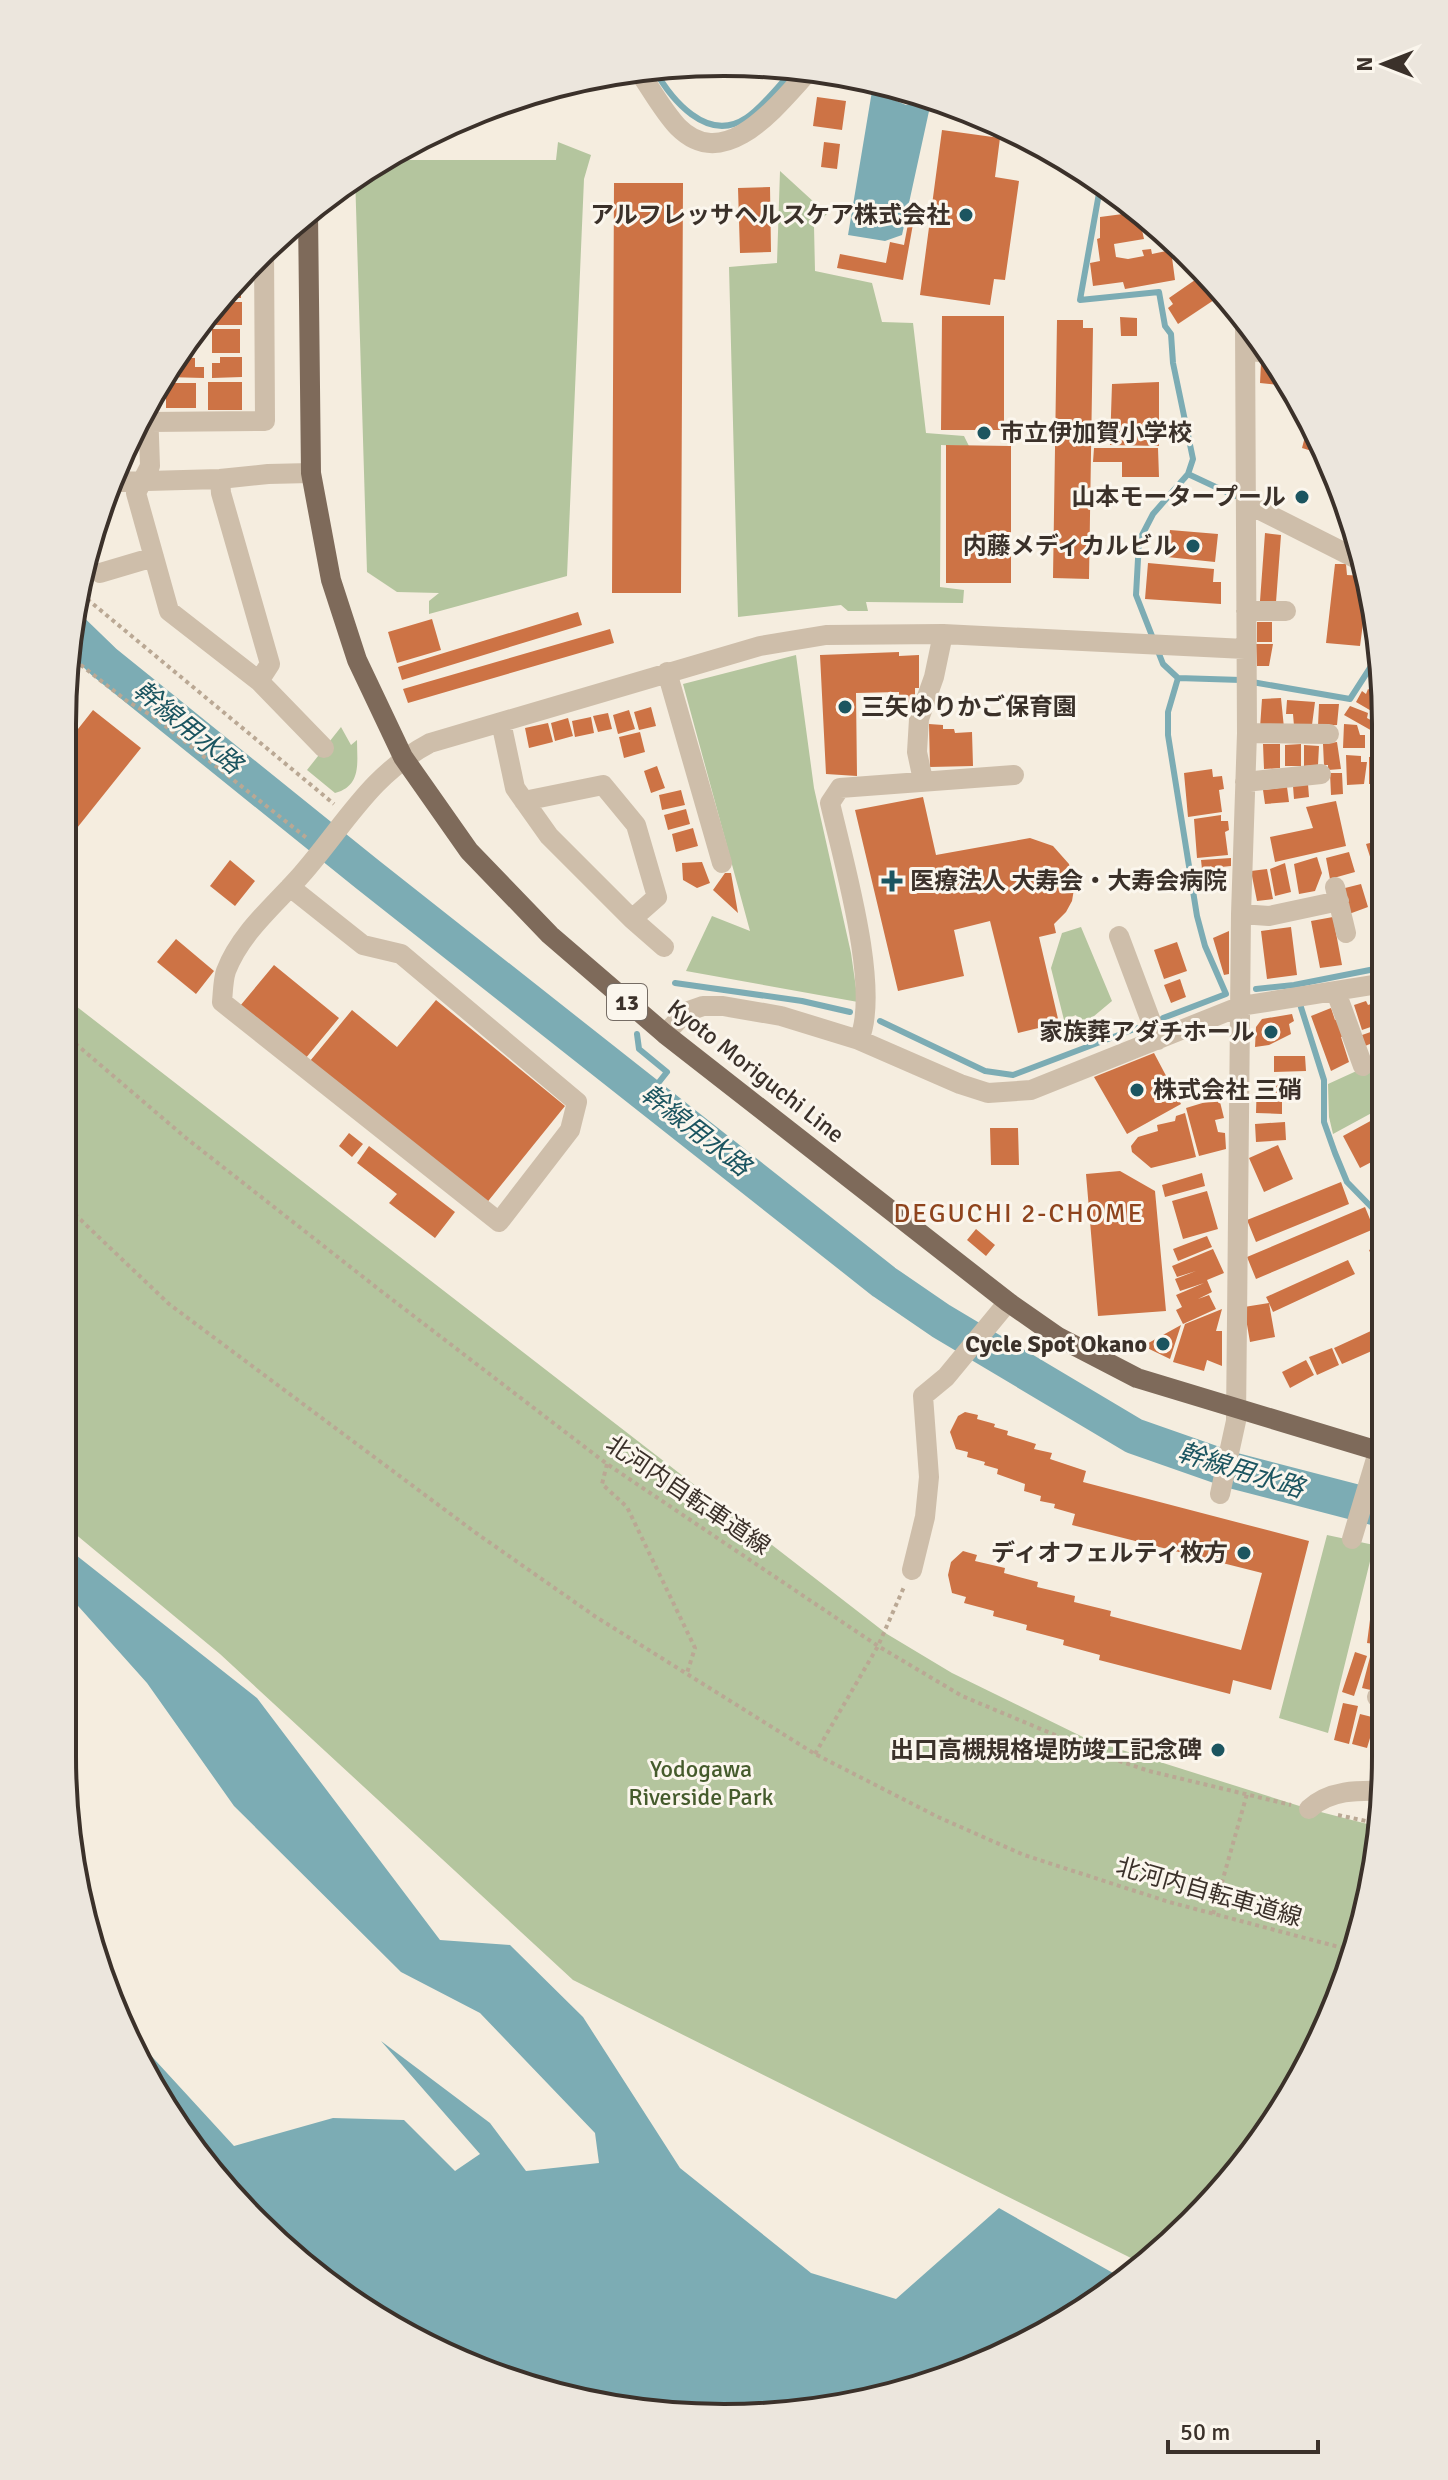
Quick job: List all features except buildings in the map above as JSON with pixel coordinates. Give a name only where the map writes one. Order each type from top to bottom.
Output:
[{"type":"main road","name":"Kyoto Moriguchi Line","points":[[308,228],[311,473],[331,580],[357,660],[403,757],[469,851],[550,935],[665,1034],[1003,1307],[1137,1378],[1236,1415],[1372,1454]]},
{"type":"street","points":[[646,81],[679,128],[697,139],[712,143],[732,141],[750,131],[799,81]]},
{"type":"street","points":[[156,414],[265,421],[264,268]]},
{"type":"street","points":[[1220,1494],[1236,1415],[1241,914],[1247,733],[1246,503],[1256,354]]},
{"type":"street","points":[[149,427],[150,466],[136,493],[169,611],[259,681],[324,748]]},
{"type":"street","points":[[123,481],[311,473]]},
{"type":"street","points":[[220,479],[221,493],[270,664],[259,681]]},
{"type":"street","points":[[1246,503],[1350,555]]},
{"type":"street","points":[[100,573],[154,557]]},
{"type":"street","points":[[1246,611],[1286,611]]},
{"type":"street","points":[[296,881],[363,945],[401,954],[577,1102],[570,1130],[499,1222],[222,1002],[225,972],[248,933],[296,881],[355,807],[403,757],[430,743],[667,672],[760,646],[826,635],[943,634],[1245,649]]},
{"type":"street","points":[[923,780],[917,752],[919,719],[934,677],[943,634]]},
{"type":"street","points":[[667,672],[722,863]]},
{"type":"street","points":[[501,722],[515,788],[549,836],[664,947]]},
{"type":"street","points":[[1247,733],[1329,734]]},
{"type":"street","points":[[1245,782],[1321,774]]},
{"type":"street","points":[[859,1040],[865,1027],[867,1000],[861,945],[830,803],[840,788],[1014,775]]},
{"type":"street","points":[[524,801],[603,785],[636,825],[657,897],[632,919]]},
{"type":"street","points":[[1241,914],[1269,916],[1337,894],[1346,933]]},
{"type":"street","points":[[1119,936],[1158,1040]]},
{"type":"street","points":[[665,1034],[686,1012],[703,1006],[781,1016],[859,1040],[988,1093],[1031,1090],[1241,1006],[1372,985]]},
{"type":"street","points":[[1336,992],[1363,1066]]},
{"type":"street","points":[[912,1570],[925,1517],[929,1477],[923,1396],[946,1377],[1003,1307]]},
{"type":"street","points":[[1352,1539],[1372,1480]]},
{"type":"street","points":[[1309,1809],[1320,1798],[1371,1790]]},
{"type":"path","points":[[88,599],[355,807]]},
{"type":"path","points":[[79,664],[127,701],[154,717],[322,850]]},
{"type":"path","name":"北河内自転車道線","points":[[76,1044],[186,1138],[607,1464],[878,1646],[962,1696],[1110,1758],[1149,1771],[1368,1822]]},
{"type":"path","name":"北河内自転車道線","points":[[76,1215],[169,1304],[476,1533],[596,1617],[815,1754],[938,1817],[1024,1855],[1213,1914],[1343,1948]]},
{"type":"path","points":[[607,1464],[602,1484],[627,1507],[695,1648],[687,1673]]},
{"type":"path","points":[[815,1754],[878,1646],[912,1570]]},
{"type":"path","points":[[1213,1914],[1247,1794]]},
{"type":"green space","points":[[558,142],[591,155],[584,179],[567,576],[429,614],[429,601],[439,593],[397,592],[367,572],[356,191],[406,160],[556,160]]},
{"type":"green space","points":[[780,171],[827,214],[814,226],[815,271],[872,283],[882,322],[913,323],[926,433],[964,436],[969,446],[941,445],[940,587],[964,590],[963,603],[866,602],[868,611],[848,611],[841,605],[738,617],[729,267],[777,263]]},
{"type":"green space","points":[[796,655],[814,788],[851,953],[858,1002],[686,971],[712,916],[750,931],[683,684]]},
{"type":"green space","points":[[341,727],[351,745],[357,740],[357,765],[350,785],[335,793],[307,770]]},
{"type":"green space","points":[[1081,927],[1112,1001],[1081,1027],[1076,1015],[1064,1020],[1051,968],[1062,933]]},
{"type":"green space","name":"Yodogawa Riverside Park","points":[[76,1006],[887,1634],[952,1673],[1087,1739],[1309,1809],[1368,1824],[1360,1882],[1338,1964],[1323,2004],[1285,2080],[1263,2116],[1211,2183],[1132,2259],[573,1980],[220,1654],[76,1535]]},
{"type":"green space","points":[[1372,1064],[1372,1113],[1333,1134],[1328,1084]]},
{"type":"green space","points":[[1327,1535],[1372,1545],[1328,1733],[1279,1718]]},
{"type":"water","points":[[872,93],[929,109],[902,235],[885,241],[848,235]]},
{"type":"water","points":[[76,1555],[257,1698],[440,1940],[510,1945],[583,2017],[680,2168],[811,2273],[896,2299],[999,2208],[1114,2273],[1084,2295],[1011,2337],[932,2370],[850,2392],[766,2403],[682,2403],[598,2392],[516,2370],[476,2355],[400,2317],[330,2270],[266,2214],[237,2183],[185,2116],[148,2052],[234,2146],[333,2118],[404,2120],[455,2171],[480,2154],[381,2041],[490,2123],[526,2171],[599,2163],[595,2133],[480,2013],[401,1972],[234,1806],[147,1683],[76,1604]]},
{"type":"waterway","points":[[661,79],[680,105],[704,122],[718,126],[732,125],[752,114],[785,79]]},
{"type":"waterway","points":[[1099,196],[1080,300],[1159,292],[1165,326],[1171,334],[1173,363],[1193,459],[1188,474],[1153,514],[1139,541],[1136,595],[1163,664],[1178,678],[1241,680]]},
{"type":"waterway","points":[[1188,474],[1235,496]]},
{"type":"waterway","name":"幹線用水路","points":[[82,641],[104,662],[367,874],[884,1282],[941,1321],[1134,1436],[1231,1470],[1372,1507]]},
{"type":"waterway","points":[[1252,682],[1350,699],[1369,669]]},
{"type":"waterway","points":[[1163,1018],[1226,994],[1205,946],[1197,916],[1168,735],[1168,712],[1178,678]]},
{"type":"waterway","points":[[1256,989],[1372,970]]},
{"type":"waterway","points":[[675,983],[802,1001],[850,1012]]},
{"type":"waterway","points":[[1299,1001],[1324,1080],[1324,1122],[1347,1182],[1372,1208]]},
{"type":"waterway","points":[[880,1021],[985,1071],[1013,1075],[1137,1028]]},
{"type":"waterway","points":[[637,1034],[639,1049],[667,1072],[648,1096]]},
{"type":"place","name":"アルフレッサヘルスケア株式会社","points":[[966,215]]},
{"type":"place","name":"市立伊加賀小学校","points":[[984,433]]},
{"type":"place","name":"山本モータープール","points":[[1302,497]]},
{"type":"place","name":"内藤メディカルビル","points":[[1193,546]]},
{"type":"place","name":"三矢ゆりかご保育園","points":[[845,707]]},
{"type":"place","name":"医療法人 大寿会・大寿会病院","points":[[892,881]]},
{"type":"place","name":"家族葬アダチホール","points":[[1271,1032]]},
{"type":"place","name":"株式会社 三硝","points":[[1137,1090]]},
{"type":"place","name":"Cycle Spot Okano","points":[[1163,1344]]},
{"type":"place","name":"ディオフェルティ枚方","points":[[1244,1553]]},
{"type":"place","name":"出口高槻規格堤防竣工記念碑","points":[[1218,1750]]},
{"type":"district","name":"DEGUCHI 2-CHOME","points":[[1019,1213]]}]
